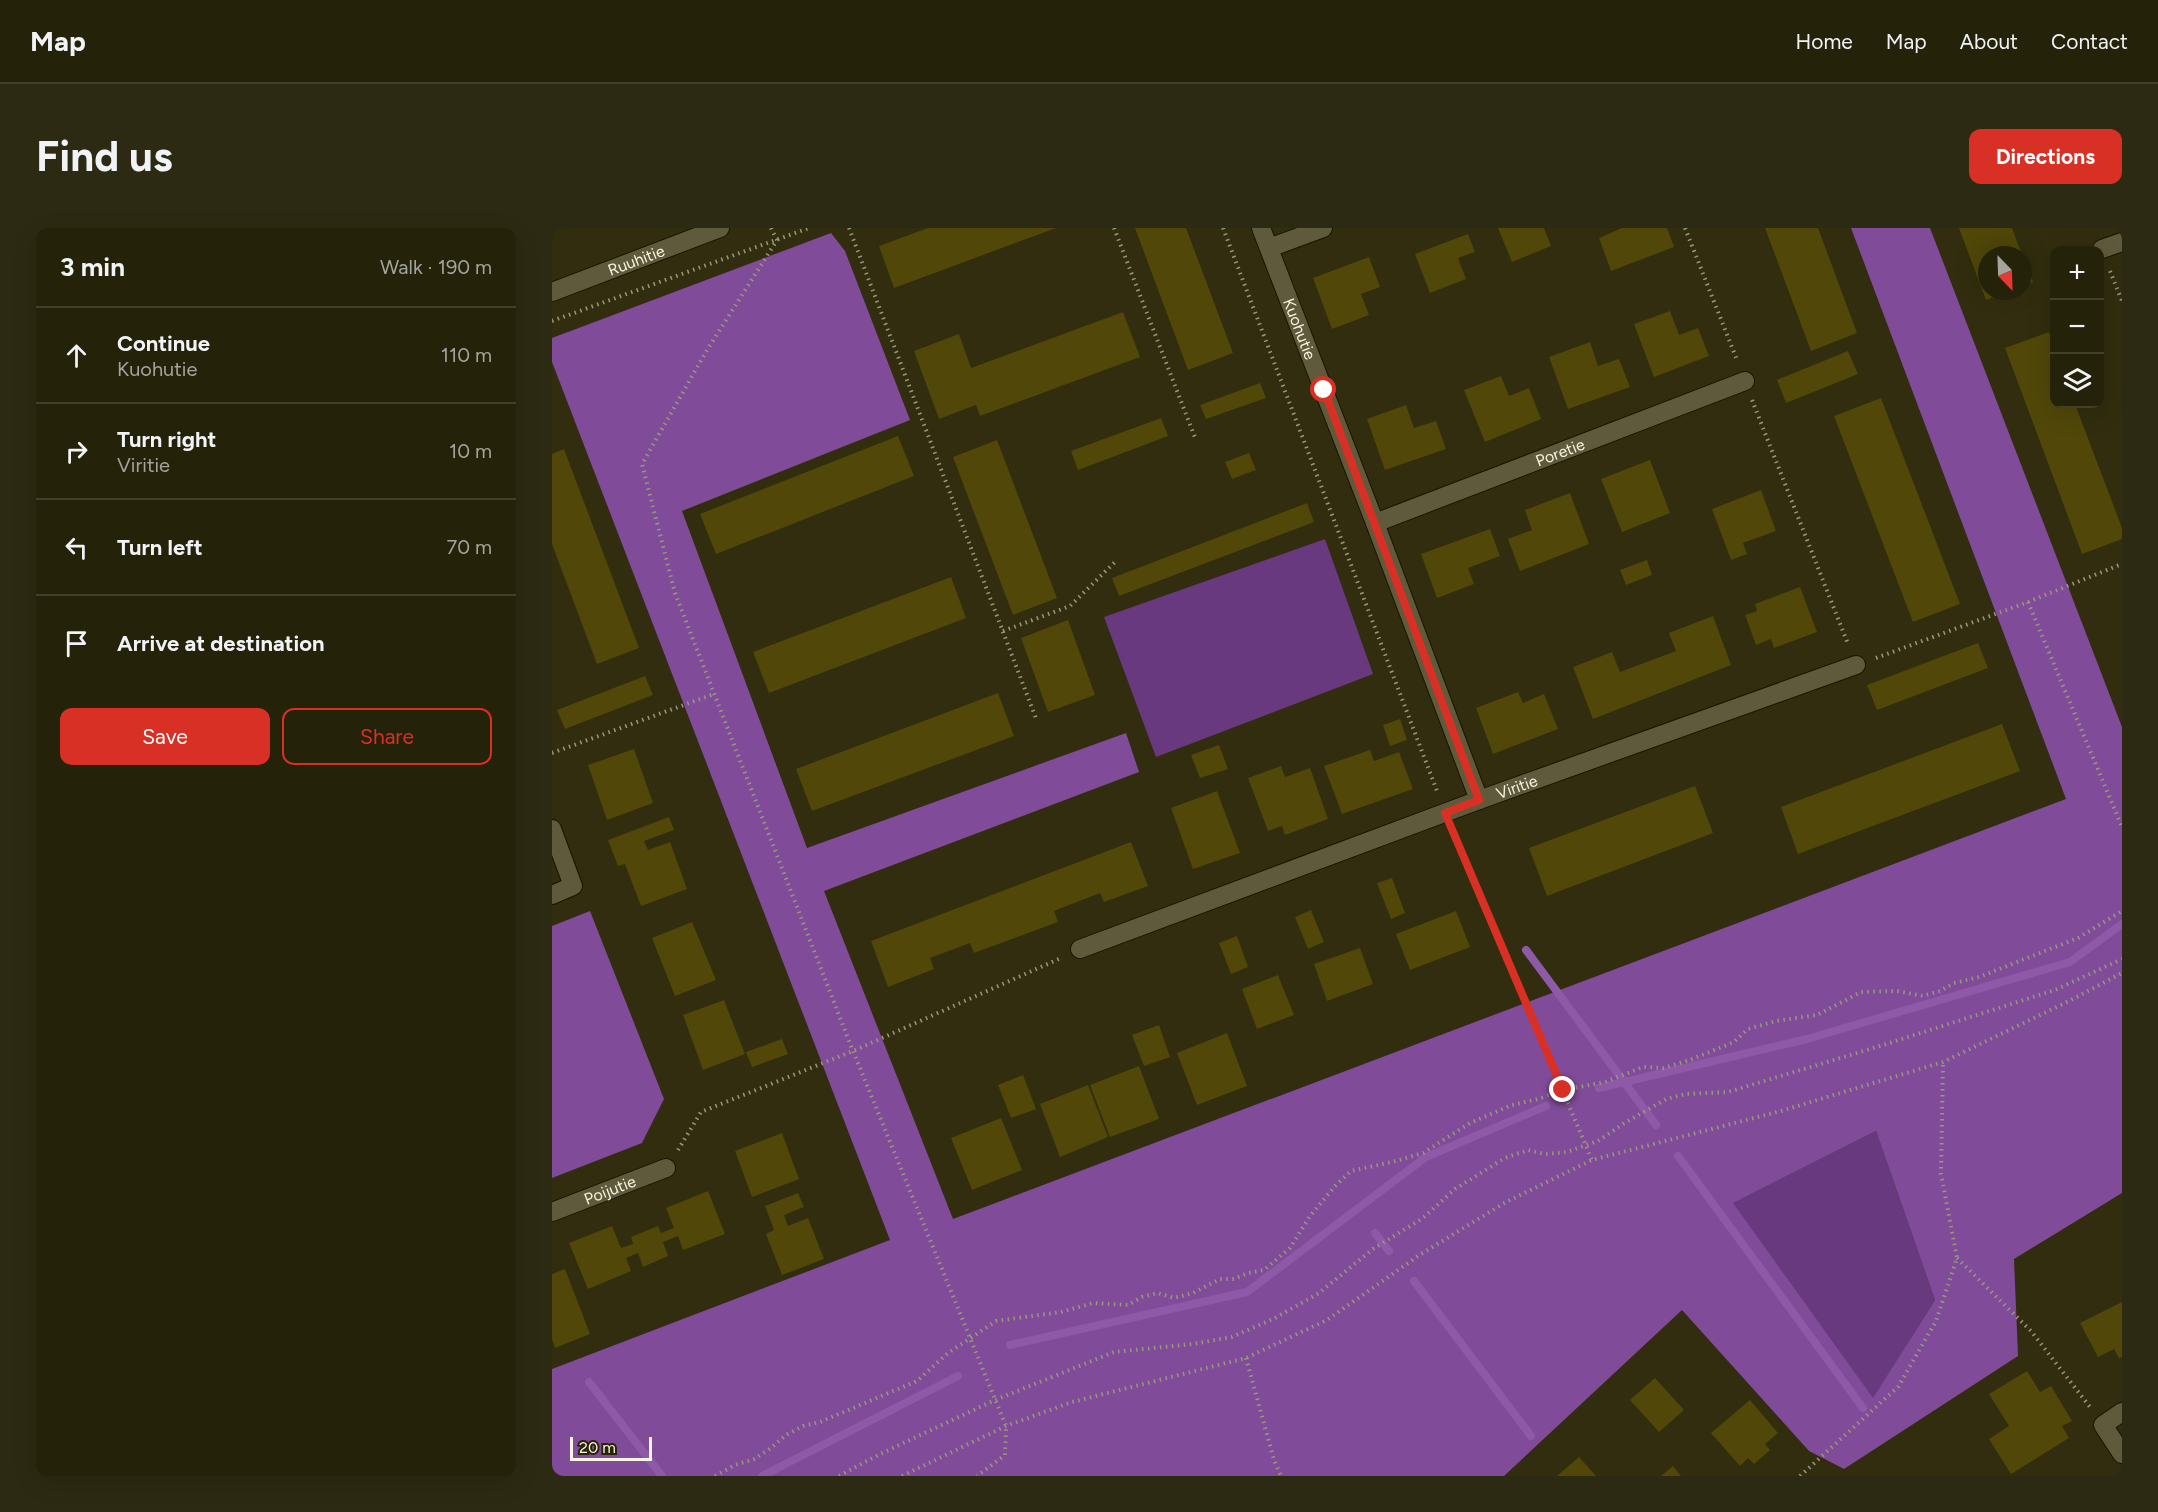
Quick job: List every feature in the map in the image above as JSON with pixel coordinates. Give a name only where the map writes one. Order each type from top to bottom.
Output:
[{"type":"street","name":"Ruuhitie","points":[[552,292],[720,228]]},
{"type":"street","name":"Kuohutie","points":[[1261,228],[1479,800]]},
{"type":"street","points":[[1269,248],[1323,228]]},
{"type":"street","points":[[2104,248],[2122,242]]},
{"type":"street","name":"Poretie","points":[[1375,523],[1745,381]]},
{"type":"street","name":"Viritie","points":[[1080,949],[1479,800],[1856,665]]},
{"type":"street","points":[[552,829],[573,886],[552,895]]},
{"type":"street","name":"Poijutie","points":[[552,1212],[666,1168]]},
{"type":"street","points":[[2122,1412],[2103,1425],[2122,1454]]},
{"type":"path","points":[[771,228],[777,240]]},
{"type":"path","points":[[552,321],[809,228]]},
{"type":"path","points":[[849,228],[1037,721]]},
{"type":"path","points":[[1114,228],[1196,440]]},
{"type":"path","points":[[1223,228],[1445,813],[1592,1160]]},
{"type":"path","points":[[1685,228],[1856,665],[2028,602],[2122,564]]},
{"type":"path","points":[[777,240],[707,350],[642,464],[675,593],[853,1052],[1006,1426],[1005,1455],[977,1476]]},
{"type":"path","points":[[1003,631],[1070,606],[1116,561]]},
{"type":"path","points":[[2028,602],[2122,827]]},
{"type":"path","points":[[552,753],[714,694]]},
{"type":"path","points":[[715,1476],[735,1465],[754,1459],[802,1426],[840,1414],[917,1381],[948,1353],[996,1321],[1061,1312],[1093,1303],[1128,1305],[1142,1297],[1158,1293],[1174,1298],[1193,1293],[1220,1279],[1234,1279],[1264,1270],[1290,1248],[1310,1216],[1351,1171],[1423,1153],[1470,1123],[1512,1106],[1563,1090],[1605,1082],[1643,1067],[1663,1068],[1687,1062],[1734,1042],[1748,1029],[1776,1021],[1816,1015],[1861,992],[1897,991],[1923,996],[1940,991],[1954,983],[1979,977],[2078,938],[2122,911]]},
{"type":"path","points":[[666,1168],[700,1112],[853,1052],[1080,949]]},
{"type":"path","points":[[839,1476],[880,1454],[995,1400],[1114,1352],[1212,1341],[1232,1337],[1264,1323],[1319,1293],[1373,1249],[1424,1218],[1455,1189],[1505,1158],[1527,1150],[1544,1154],[1567,1152],[1598,1141],[1666,1099],[1686,1094],[1728,1092],[1869,1049],[2055,990],[2122,959]]},
{"type":"path","points":[[902,1476],[1006,1426],[1072,1402],[1246,1358],[1326,1320],[1421,1254],[1506,1202],[1592,1160],[1781,1111],[1943,1062],[2122,973]]},
{"type":"path","points":[[1800,1476],[1898,1387],[1936,1321],[1957,1258],[1941,1174],[1943,1062]]},
{"type":"path","points":[[1957,1258],[2031,1331],[2103,1425]]},
{"type":"path","points":[[1246,1358],[1274,1460],[1281,1476]]},
{"type":"shaded area","points":[[1851,228],[1930,228],[2122,727],[2122,1193],[2014,1259],[2018,1356],[1844,1469],[1809,1451],[1682,1310],[1504,1476],[552,1476],[552,1369],[890,1240],[552,362],[552,338],[831,233],[845,251],[910,420],[682,511],[807,848],[1126,733],[1139,772],[824,891],[953,1219],[2066,799]],"holes":[[[1876,1131],[1935,1300],[1873,1398],[1733,1203]]]},
{"type":"shaded area","points":[[1325,539],[1373,674],[1156,757],[1104,617]]},
{"type":"shaded area","points":[[590,911],[664,1099],[642,1143],[552,1178],[552,926]]},
{"type":"shaded area","points":[[1876,1131],[1935,1300],[1873,1399],[1732,1203]]},
{"type":"building","points":[[928,228],[1056,228],[894,288],[879,246]]},
{"type":"building","points":[[1135,228],[1186,228],[1233,353],[1188,370]]},
{"type":"building","points":[[1498,228],[1544,228],[1551,246],[1512,262]]},
{"type":"building","points":[[1622,228],[1667,228],[1674,247],[1611,271],[1599,238]]},
{"type":"building","points":[[1765,228],[1818,228],[1857,333],[1811,351]]},
{"type":"building","points":[[1959,228],[2012,228],[2019,246],[1978,246],[1978,279]]},
{"type":"building","points":[[1468,234],[1475,252],[1458,258],[1466,279],[1430,293],[1415,254]]},
{"type":"building","points":[[1369,257],[1380,287],[1361,294],[1369,315],[1332,329],[1313,278]]},
{"type":"building","points":[[1670,311],[1679,335],[1698,328],[1709,356],[1654,377],[1634,324]]},
{"type":"building","points":[[1123,312],[1140,357],[980,416],[976,405],[939,419],[914,351],[959,334],[971,368]]},
{"type":"building","points":[[2049,332],[2050,408],[2077,408],[2122,528],[2122,539],[2082,554],[2005,348]]},
{"type":"building","points":[[1590,342],[1598,366],[1619,359],[1630,387],[1568,409],[1549,357]]},
{"type":"building","points":[[1848,351],[1858,374],[1786,403],[1777,380]]},
{"type":"building","points":[[1501,376],[1509,396],[1529,388],[1541,419],[1485,442],[1464,390]]},
{"type":"building","points":[[1260,383],[1266,398],[1206,419],[1200,405]]},
{"type":"building","points":[[1881,398],[1960,604],[1913,622],[1834,416]]},
{"type":"building","points":[[1406,405],[1414,428],[1436,421],[1446,449],[1385,470],[1367,419]]},
{"type":"building","points":[[1161,418],[1168,436],[1078,470],[1071,451]]},
{"type":"building","points":[[898,436],[914,476],[716,554],[700,514]]},
{"type":"building","points":[[997,440],[1057,598],[1013,615],[953,457]]},
{"type":"building","points":[[564,449],[639,648],[597,664],[552,544],[552,454]]},
{"type":"building","points":[[1249,453],[1256,470],[1232,479],[1225,462]]},
{"type":"building","points":[[1650,460],[1670,513],[1622,532],[1601,479]]},
{"type":"building","points":[[1761,490],[1776,531],[1743,543],[1747,554],[1731,560],[1712,509]]},
{"type":"building","points":[[1570,493],[1589,544],[1520,571],[1508,539],[1532,530],[1525,510]]},
{"type":"building","points":[[1307,503],[1314,522],[1119,596],[1112,578]]},
{"type":"building","points":[[1490,529],[1500,556],[1468,568],[1474,584],[1437,598],[1421,554]]},
{"type":"building","points":[[1647,560],[1652,575],[1626,585],[1620,570]]},
{"type":"building","points":[[951,577],[966,618],[769,693],[753,652]]},
{"type":"building","points":[[1800,587],[1817,632],[1774,648],[1771,639],[1756,645],[1745,615],[1757,611],[1755,604]]},
{"type":"building","points":[[1713,616],[1731,665],[1593,719],[1573,667],[1612,652],[1620,672],[1676,651],[1669,633]]},
{"type":"building","points":[[1068,620],[1095,695],[1048,712],[1021,638]]},
{"type":"building","points":[[1978,643],[1988,668],[1877,710],[1867,685]]},
{"type":"building","points":[[645,676],[653,695],[565,729],[557,710]]},
{"type":"building","points":[[1518,692],[1523,703],[1544,694],[1558,729],[1493,754],[1476,708]]},
{"type":"building","points":[[998,693],[1014,736],[812,811],[796,769]]},
{"type":"building","points":[[1400,719],[1407,740],[1390,746],[1383,725]]},
{"type":"building","points":[[2002,724],[2020,771],[1798,854],[1781,807]]},
{"type":"building","points":[[1219,745],[1228,769],[1200,778],[1191,755]]},
{"type":"building","points":[[634,749],[653,803],[607,820],[588,765]]},
{"type":"building","points":[[1370,750],[1374,761],[1399,752],[1413,789],[1342,814],[1324,766]]},
{"type":"building","points":[[1281,766],[1285,777],[1310,768],[1328,819],[1285,835],[1282,826],[1268,831],[1248,778]]},
{"type":"building","points":[[1695,786],[1713,833],[1547,896],[1529,848]]},
{"type":"building","points":[[1217,791],[1240,853],[1193,869],[1171,808]]},
{"type":"building","points":[[669,817],[674,830],[644,841],[648,850],[670,842],[687,889],[641,906],[625,864],[618,866],[608,840]]},
{"type":"building","points":[[1131,842],[1148,886],[1104,902],[1100,893],[1054,911],[1058,922],[974,953],[970,943],[930,958],[934,969],[888,987],[871,941]]},
{"type":"building","points":[[1392,878],[1405,913],[1391,919],[1377,883]]},
{"type":"building","points":[[1311,910],[1324,942],[1308,949],[1295,917]]},
{"type":"building","points":[[1456,911],[1470,947],[1410,970],[1396,934]]},
{"type":"building","points":[[692,922],[716,980],[675,996],[652,938]]},
{"type":"building","points":[[1237,936],[1248,967],[1231,974],[1219,943]]},
{"type":"building","points":[[1360,948],[1373,984],[1327,1001],[1314,964]]},
{"type":"building","points":[[1278,975],[1294,1015],[1257,1029],[1242,989]]},
{"type":"building","points":[[724,1000],[745,1054],[703,1070],[683,1015]]},
{"type":"building","points":[[1159,1025],[1170,1057],[1144,1066],[1132,1035]]},
{"type":"building","points":[[1227,1033],[1247,1086],[1197,1105],[1177,1053]]},
{"type":"building","points":[[782,1039],[788,1054],[752,1067],[746,1052]]},
{"type":"building","points":[[1139,1066],[1159,1119],[1110,1137],[1090,1085]]},
{"type":"building","points":[[1023,1075],[1036,1109],[1011,1118],[998,1085]]},
{"type":"building","points":[[1088,1085],[1108,1137],[1060,1157],[1040,1104]]},
{"type":"building","points":[[1001,1118],[1022,1170],[972,1190],[951,1138]]},
{"type":"building","points":[[782,1133],[799,1179],[752,1197],[735,1151]]},
{"type":"building","points":[[708,1191],[725,1234],[683,1250],[678,1236],[663,1242],[668,1256],[643,1267],[638,1253],[626,1258],[631,1271],[588,1289],[569,1243],[612,1226],[621,1248],[633,1244],[631,1237],[658,1226],[661,1233],[674,1228],[666,1208]]},
{"type":"building","points":[[798,1193],[804,1207],[784,1215],[788,1226],[808,1218],[824,1259],[782,1275],[766,1234],[774,1230],[765,1206]]},
{"type":"building","points":[[565,1269],[590,1334],[555,1348],[552,1339],[552,1274]]},
{"type":"building","points":[[2122,1302],[2122,1357],[2119,1358],[2114,1349],[2098,1357],[2080,1323]]},
{"type":"building","points":[[2027,1371],[2040,1392],[2051,1386],[2072,1421],[2062,1426],[2069,1438],[2011,1474],[1989,1439],[2009,1426],[1989,1394]]},
{"type":"building","points":[[1655,1378],[1684,1410],[1659,1432],[1630,1400]]},
{"type":"building","points":[[1750,1400],[1778,1433],[1765,1444],[1770,1450],[1754,1464],[1748,1458],[1740,1466],[1711,1433]]},
{"type":"building","points":[[1579,1457],[1596,1476],[1557,1476]]},
{"type":"building","points":[[1673,1466],[1681,1476],[1661,1476]]},
{"type":"waterway","points":[[1599,1088],[1807,1039],[2070,962],[2122,924]]},
{"type":"waterway","points":[[1526,950],[1656,1125]]},
{"type":"waterway","points":[[1010,1345],[1247,1292],[1426,1157],[1546,1106]]},
{"type":"waterway","points":[[1678,1156],[1863,1408]]},
{"type":"waterway","points":[[1375,1233],[1389,1251]]},
{"type":"waterway","points":[[1414,1281],[1531,1436]]},
{"type":"waterway","points":[[762,1476],[958,1376]]},
{"type":"waterway","points":[[589,1382],[662,1476]]},
{"type":"route","points":[[1324,390],[1479,800],[1445,813],[1563,1090]]}]
